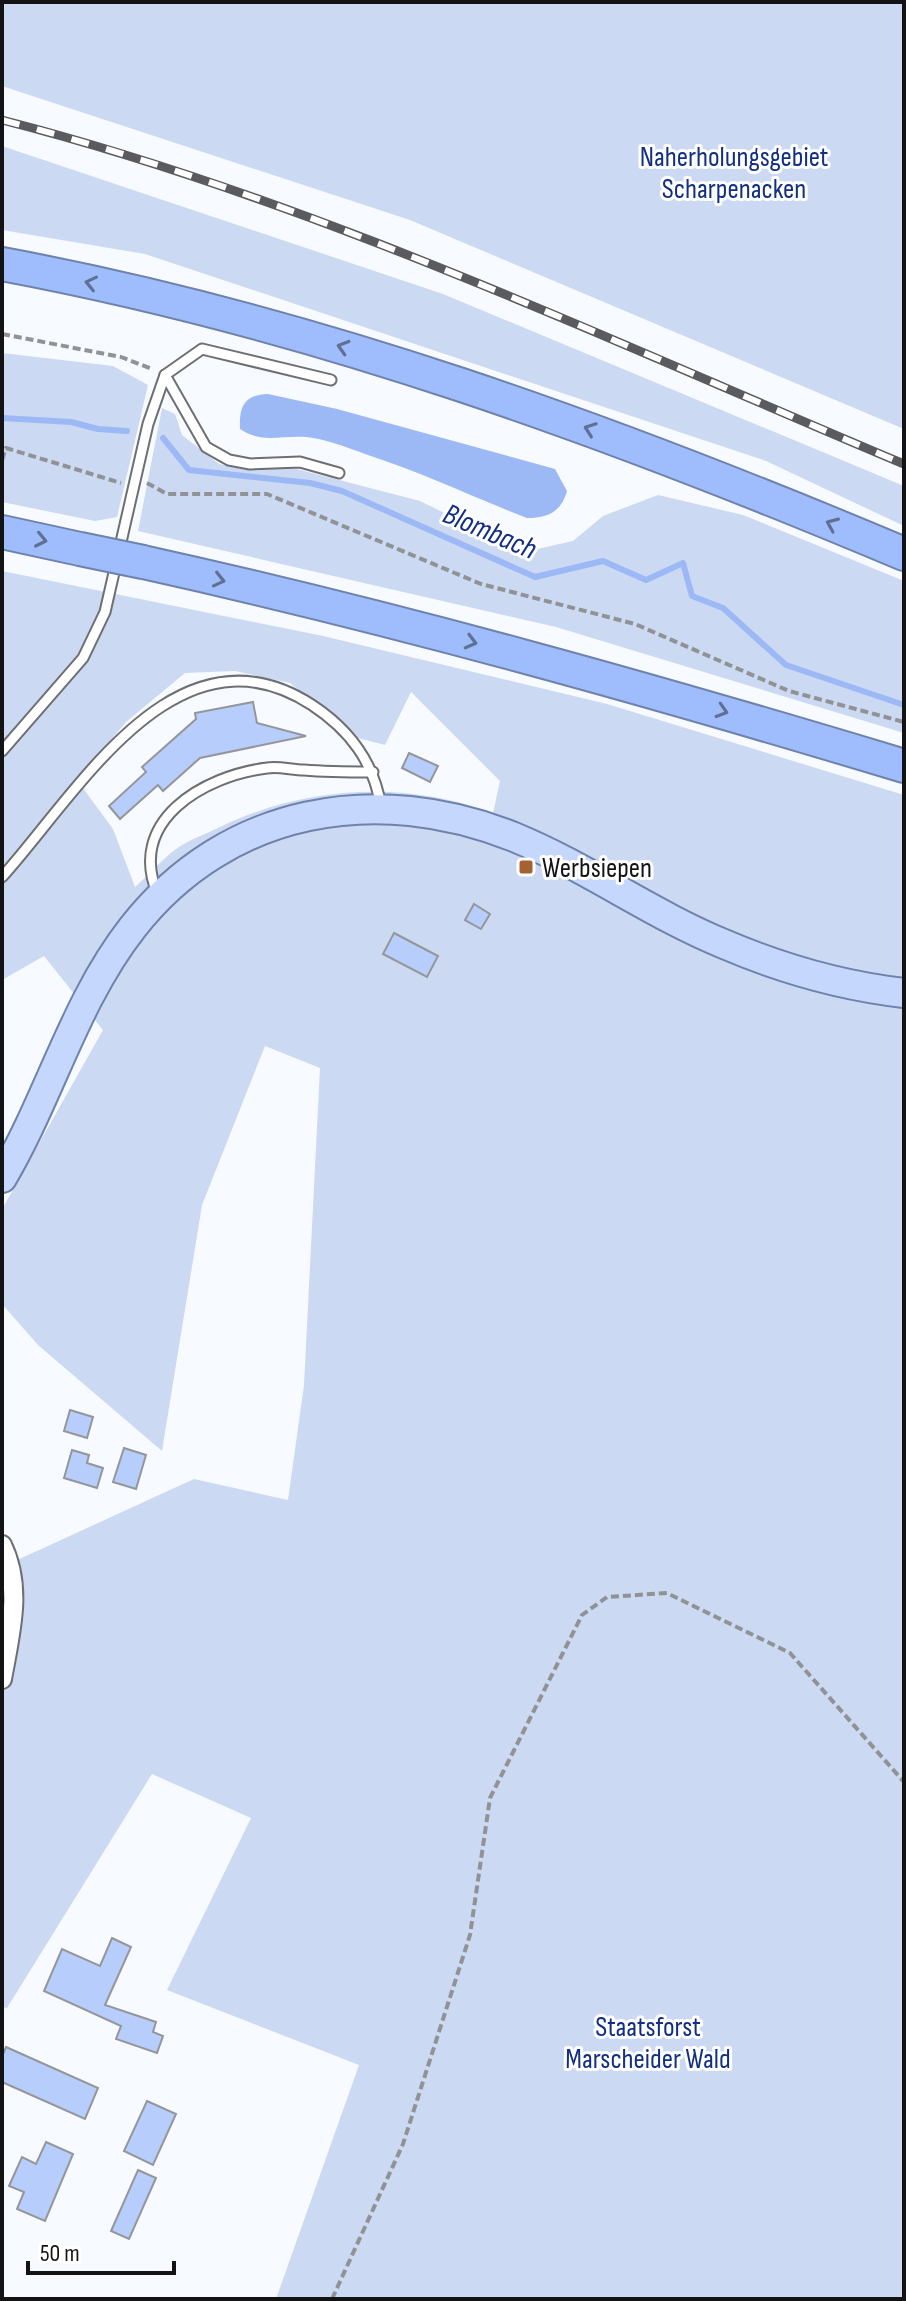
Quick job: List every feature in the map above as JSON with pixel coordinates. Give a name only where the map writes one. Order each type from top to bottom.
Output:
[{"type":"highway","points":[[2,264],[266,324],[491,392],[744,486],[904,554]]},
{"type":"highway","points":[[2,532],[143,562],[495,648],[658,692],[904,766]]},
{"type":"main road","points":[[2,1178],[29,1130],[104,968],[159,897],[204,861],[255,833],[327,812],[381,808],[446,815],[497,831],[548,853],[726,945],[832,979],[904,993]]},
{"type":"street","points":[[2,1545],[12,1575],[15,1599],[2,1679]]},
{"type":"lane","points":[[2,751],[83,658],[105,612],[148,424],[165,375],[202,349],[331,380]]},
{"type":"lane","points":[[165,375],[206,447],[240,462],[300,462],[339,473]]},
{"type":"lane","points":[[2,877],[31,845],[73,786],[152,713],[203,686],[236,679],[286,688],[327,715],[356,742],[373,772],[381,808]]},
{"type":"lane","points":[[159,897],[149,874],[153,842],[165,816],[195,793],[231,775],[271,767],[373,772]]},
{"type":"path","points":[[2,334],[121,357],[165,375]]},
{"type":"path","points":[[2,460],[6,448],[167,494],[267,494],[481,584],[635,624],[789,691],[904,722]]},
{"type":"path","points":[[332,2299],[403,2144],[470,1935],[490,1798],[582,1615],[607,1597],[667,1593],[790,1653],[904,1782]]},
{"type":"green space","name":"Naherholungsgebiet Scharpenacken","points":[[2,2],[904,2],[904,429],[410,220],[2,86]]},
{"type":"green space","points":[[2,146],[443,294],[904,486],[904,526],[766,461],[145,254],[2,230]]},
{"type":"green space","points":[[2,353],[113,366],[148,385],[117,517],[95,521],[2,502]]},
{"type":"green space","points":[[162,408],[175,414],[182,435],[219,464],[247,470],[289,467],[420,501],[524,552],[573,541],[603,516],[658,495],[743,515],[904,581],[904,733],[556,627],[138,531]]},
{"type":"green space","name":"Staatsforst Marscheider Wald","points":[[2,571],[323,636],[607,704],[904,795],[904,2299],[276,2299],[359,2065],[167,1990],[251,1818],[152,1774],[7,2008],[2,2007],[2,1567],[194,1479],[288,1500],[304,1385],[320,1068],[265,1046],[202,1205],[162,1451],[38,1345],[2,1304],[2,1209],[103,1030],[44,956],[2,980]],"holes":[[[235,671],[290,683],[358,738],[385,745],[411,692],[500,781],[493,813],[459,802],[390,792],[355,792],[286,803],[252,813],[186,843],[135,887],[113,829],[77,780],[126,722],[185,673]]]},
{"type":"water","points":[[268,394],[337,409],[555,469],[567,491],[553,512],[527,518],[336,444],[306,437],[264,438],[240,429],[242,408],[248,399]]},
{"type":"building","points":[[253,702],[257,723],[306,736],[200,758],[163,791],[158,785],[120,819],[109,806],[146,772],[142,767],[196,719],[195,713]]},
{"type":"building","points":[[409,753],[438,766],[430,782],[402,768]]},
{"type":"building","points":[[474,904],[490,914],[481,929],[465,920]]},
{"type":"building","points":[[394,933],[438,956],[427,977],[383,954]]},
{"type":"building","points":[[70,1410],[93,1417],[87,1438],[64,1431]]},
{"type":"building","points":[[124,1448],[146,1455],[136,1489],[113,1482]]},
{"type":"building","points":[[72,1450],[89,1455],[87,1463],[103,1468],[97,1488],[64,1478]]},
{"type":"building","points":[[112,1938],[131,1947],[105,2005],[156,2022],[153,2032],[163,2036],[157,2053],[116,2039],[121,2026],[44,1991],[62,1949],[100,1966]]},
{"type":"building","points":[[6,2047],[98,2088],[85,2119],[2,2082],[2,2057]]},
{"type":"building","points":[[147,2101],[176,2114],[153,2165],[124,2151]]},
{"type":"building","points":[[46,2142],[73,2154],[45,2221],[17,2209],[24,2192],[9,2186],[22,2157],[36,2164]]},
{"type":"building","points":[[138,2170],[156,2178],[129,2239],[111,2231]]},
{"type":"waterway","name":"Blombach","points":[[2,418],[71,422],[98,429],[127,431]]},
{"type":"waterway","name":"Blombach","points":[[163,438],[189,470],[310,483],[342,491],[535,577],[603,561],[646,580],[683,563],[692,596],[723,608],[786,665],[904,705]]},
{"type":"railway","points":[[2,120],[233,190],[346,231],[571,322],[904,464]]},
{"type":"place","name":"Werbsiepen","points":[[526,867]]}]
